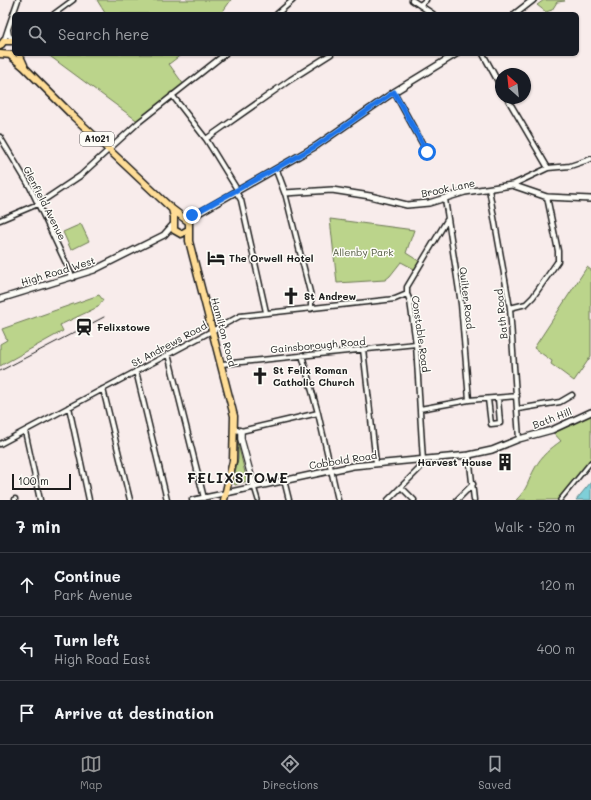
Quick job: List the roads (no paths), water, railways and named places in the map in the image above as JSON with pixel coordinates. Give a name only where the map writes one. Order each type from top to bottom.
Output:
[{"type":"main road","points":[[7,54],[1,44],[12,41]]},
{"type":"main road","name":"A1021","points":[[7,54],[24,67],[73,116],[172,209],[188,220],[189,228]]},
{"type":"main road","name":"A1021","points":[[20,56],[24,67]]},
{"type":"main road","points":[[172,209],[173,223],[179,234],[189,241]]},
{"type":"main road","points":[[173,223],[183,217]]},
{"type":"main road","points":[[179,234],[189,228]]},
{"type":"main road","name":"Hamilton Road","points":[[189,228],[189,241],[254,487]]},
{"type":"main road","name":"Hamilton Road","points":[[224,500],[238,430]]},
{"type":"street","points":[[14,12],[18,0]]},
{"type":"street","points":[[57,12],[73,0]]},
{"type":"street","points":[[279,12],[292,0]]},
{"type":"street","points":[[412,0],[430,12]]},
{"type":"street","points":[[420,6],[426,0]]},
{"type":"street","points":[[518,12],[533,0]]},
{"type":"street","points":[[1,44],[12,17]]},
{"type":"street","points":[[8,29],[9,35],[12,40]]},
{"type":"street","points":[[0,220],[38,204],[80,176],[108,149],[172,95],[222,56]]},
{"type":"street","points":[[206,139],[290,80],[328,56]]},
{"type":"street","points":[[183,217],[197,214],[316,146],[394,92],[453,56]]},
{"type":"street","points":[[484,56],[495,76]]},
{"type":"street","points":[[394,92],[427,152]]},
{"type":"street","points":[[172,95],[206,139],[241,200],[266,312]]},
{"type":"street","points":[[511,104],[548,168]]},
{"type":"street","name":"Glenfield Avenue","points":[[0,137],[17,164],[38,204],[73,278]]},
{"type":"street","points":[[512,185],[548,168],[570,166],[591,159]]},
{"type":"street","points":[[276,169],[285,193],[311,296],[311,309]]},
{"type":"street","name":"Brook Lane","points":[[285,193],[332,190],[370,196],[407,205],[429,203],[465,192],[512,185],[547,197],[591,199]]},
{"type":"street","name":"Bath Road","points":[[489,189],[510,308],[519,439]]},
{"type":"street","points":[[510,308],[526,304],[533,297],[558,261],[558,251],[547,197]]},
{"type":"street","name":"Quilter Road","points":[[445,199],[461,304],[469,400]]},
{"type":"street","points":[[189,228],[197,214]]},
{"type":"street","name":"Constable Road","points":[[423,461],[416,344],[407,287],[447,220]]},
{"type":"street","name":"High Road West","points":[[164,235],[173,223]]},
{"type":"street","name":"High Road West","points":[[0,299],[73,278],[94,270],[164,235],[179,234]]},
{"type":"street","name":"St Andrews Road","points":[[0,444],[240,316],[266,312],[395,300],[407,294]]},
{"type":"street","name":"Gainsborough Road","points":[[222,364],[416,344]]},
{"type":"street","points":[[363,349],[376,463]]},
{"type":"street","points":[[168,354],[204,498]]},
{"type":"street","points":[[302,355],[318,413],[338,500]]},
{"type":"street","points":[[136,371],[167,500]]},
{"type":"street","points":[[103,389],[130,500]]},
{"type":"street","points":[[518,409],[560,402],[572,395]]},
{"type":"street","points":[[420,409],[469,400],[517,396]]},
{"type":"street","points":[[488,399],[492,424],[500,423],[498,398]]},
{"type":"street","points":[[69,407],[89,500]]},
{"type":"street","name":"Bath Hill","points":[[519,439],[552,430],[591,412]]},
{"type":"street","points":[[238,430],[318,413]]},
{"type":"street","points":[[25,431],[40,500]]},
{"type":"street","name":"Cobbold Road","points":[[192,500],[331,469],[376,463],[423,461],[469,455],[492,450],[519,439]]},
{"type":"street","points":[[469,455],[474,500]]},
{"type":"street","points":[[388,500],[420,468],[423,461]]},
{"type":"street","points":[[560,500],[591,462]]},
{"type":"street","points":[[284,480],[289,500]]},
{"type":"street","points":[[457,500],[473,484]]},
{"type":"street","name":"Hamilton Road","points":[[254,487],[258,500]]},
{"type":"street","points":[[401,487],[414,500]]},
{"type":"water","points":[[591,482],[591,500],[576,500]]},
{"type":"railway","points":[[0,371],[104,317]]},
{"type":"place","name":"The Orwell Hotel","points":[[216,258]]},
{"type":"place","name":"St Andrew","points":[[291,296]]},
{"type":"place","name":"Felixstowe","points":[[84,327]]},
{"type":"place","name":"St Felix Roman Catholic Church","points":[[260,376]]},
{"type":"place","name":"Harvest House","points":[[505,462]]},
{"type":"district","name":"FELIXSTOWE","points":[[238,478]]},
{"type":"park label","name":"Allenby Park","points":[[363,252]]}]
